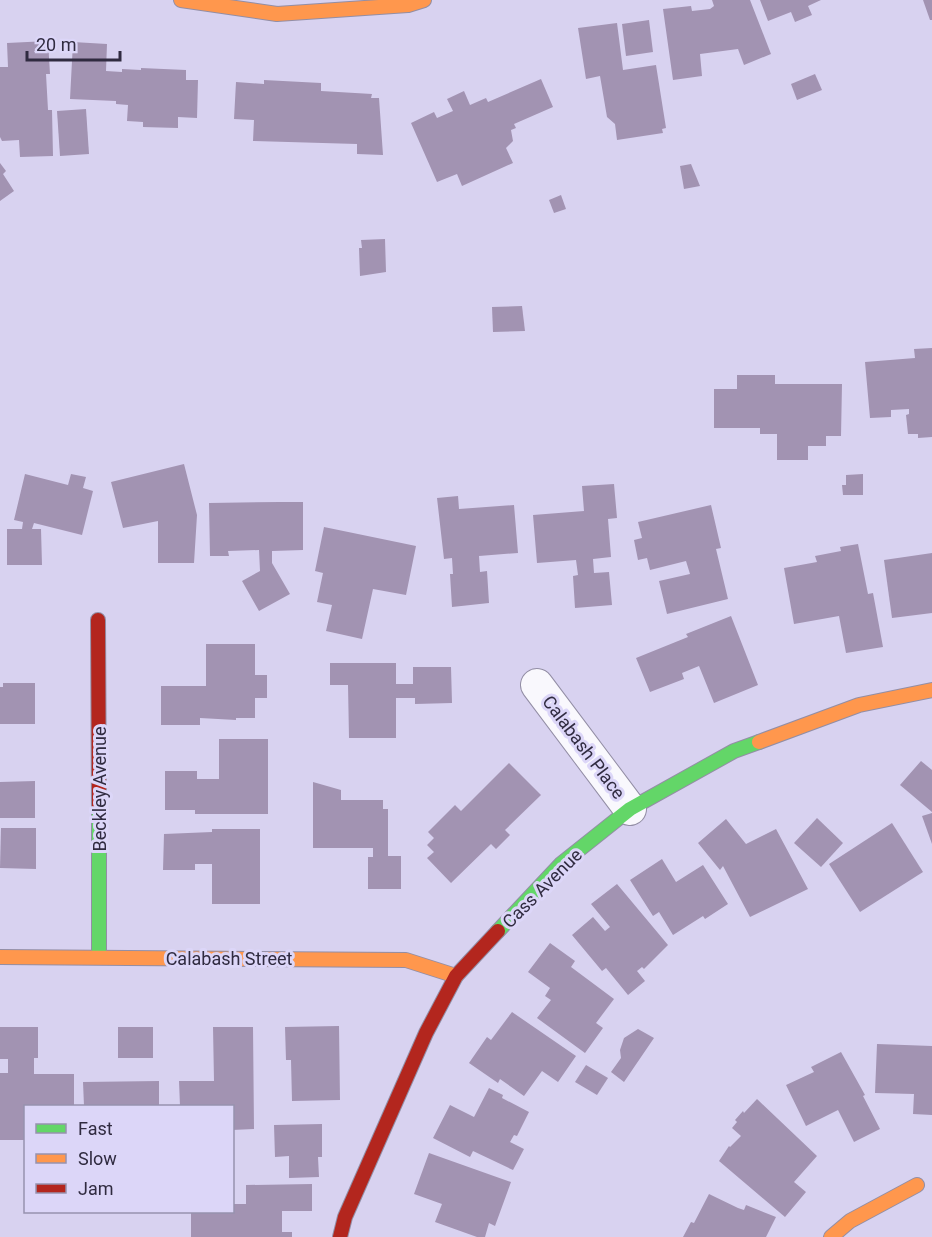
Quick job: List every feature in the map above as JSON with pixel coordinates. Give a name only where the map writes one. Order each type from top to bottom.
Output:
[{"type":"street","points":[[181,0],[277,14],[408,4],[424,0]]},
{"type":"street","name":"Beckley Avenue","points":[[98,620],[99,957]]},
{"type":"street","name":"Calabash Place","points":[[537,685],[630,809]]},
{"type":"street","name":"Cass Avenue","points":[[340,1237],[345,1217],[426,1033],[456,976],[561,864],[630,809],[734,751],[859,705],[932,690]]},
{"type":"street","name":"Calabash Street","points":[[0,957],[405,960],[456,976]]},
{"type":"street","points":[[831,1237],[850,1221],[917,1185]]},
{"type":"building","points":[[712,0],[750,0],[771,54],[744,65],[738,49],[700,54],[702,76],[673,80],[663,9],[691,6],[692,11],[710,9],[714,6]]},
{"type":"building","points":[[760,0],[821,0],[808,6],[812,15],[795,22],[791,12],[768,21]]},
{"type":"building","points":[[923,0],[932,0],[932,20],[930,20]]},
{"type":"building","points":[[649,20],[653,52],[626,56],[622,24]]},
{"type":"building","points":[[617,23],[623,70],[656,65],[666,128],[662,129],[663,133],[617,140],[615,124],[607,117],[600,76],[586,79],[578,28]]},
{"type":"building","points":[[48,41],[50,74],[46,74],[48,110],[52,110],[53,156],[20,157],[19,140],[2,141],[0,137],[0,67],[8,67],[7,43]]},
{"type":"building","points":[[73,42],[107,44],[106,71],[122,72],[122,69],[141,70],[141,68],[186,70],[186,80],[198,80],[197,118],[178,117],[178,128],[143,127],[143,122],[127,121],[128,105],[116,104],[116,101],[70,99]]},
{"type":"building","points":[[815,74],[822,90],[797,100],[791,84]]},
{"type":"building","points":[[541,79],[553,107],[514,124],[516,128],[511,130],[513,141],[506,148],[513,163],[462,186],[457,174],[437,182],[411,123],[434,112],[437,118],[453,111],[447,99],[464,91],[470,105],[486,98],[488,102]]},
{"type":"building","points":[[264,80],[321,83],[321,91],[372,94],[371,98],[379,98],[383,155],[357,154],[357,144],[253,141],[254,120],[234,119],[236,82],[264,84]]},
{"type":"building","points":[[86,109],[89,154],[60,156],[57,111]]},
{"type":"building","points":[[0,163],[6,171],[3,174],[14,191],[0,201]]},
{"type":"building","points":[[691,164],[700,186],[684,189],[680,166]]},
{"type":"building","points":[[561,195],[566,209],[554,213],[549,200]]},
{"type":"building","points":[[385,239],[386,272],[360,276],[361,240]]},
{"type":"building","points":[[522,306],[525,331],[493,332],[492,307]]},
{"type":"building","points":[[932,348],[932,437],[918,438],[918,434],[908,434],[906,415],[909,414],[909,409],[891,410],[891,417],[870,418],[865,362],[915,358],[914,349]]},
{"type":"building","points":[[737,375],[775,375],[775,384],[842,384],[841,436],[826,436],[826,446],[808,446],[808,460],[777,460],[777,434],[760,434],[760,428],[714,428],[714,389],[737,389]]},
{"type":"building","points":[[184,464],[197,515],[194,563],[158,563],[158,521],[123,528],[111,482]]},
{"type":"building","points":[[25,474],[68,485],[71,474],[86,477],[83,488],[93,491],[82,535],[34,523],[32,529],[41,529],[42,565],[7,565],[7,529],[22,529],[23,522],[14,520]]},
{"type":"building","points":[[863,474],[863,495],[843,495],[842,485],[846,485],[846,475]]},
{"type":"building","points":[[614,484],[617,518],[608,519],[611,557],[593,559],[594,573],[609,572],[612,605],[575,608],[573,576],[578,575],[576,560],[537,563],[533,515],[584,511],[582,486]]},
{"type":"building","points":[[458,496],[459,509],[514,505],[518,553],[479,556],[480,572],[487,571],[489,603],[452,607],[450,574],[453,574],[452,558],[444,559],[437,498]]},
{"type":"building","points":[[303,502],[303,550],[272,551],[272,563],[290,594],[259,611],[242,581],[260,571],[259,550],[228,551],[229,556],[210,556],[209,503]]},
{"type":"building","points":[[711,505],[721,548],[716,549],[728,599],[667,614],[659,581],[690,574],[686,561],[650,570],[647,558],[638,560],[634,540],[642,538],[638,522]]},
{"type":"building","points":[[324,527],[416,546],[406,595],[373,589],[362,639],[326,631],[332,605],[317,602],[323,573],[315,571]]},
{"type":"building","points":[[858,544],[868,594],[873,593],[883,647],[846,653],[839,616],[794,624],[784,568],[817,562],[815,556],[841,551],[840,547]]},
{"type":"building","points":[[932,553],[932,613],[892,618],[884,560]]},
{"type":"building","points":[[731,616],[758,685],[714,703],[699,666],[682,673],[684,679],[650,692],[636,658],[688,637],[686,634]]},
{"type":"building","points":[[206,644],[255,644],[255,675],[267,675],[267,698],[255,698],[255,718],[236,718],[236,720],[200,718],[200,725],[161,725],[161,686],[206,686]]},
{"type":"building","points":[[330,663],[396,663],[396,684],[413,684],[413,667],[451,667],[452,703],[415,704],[415,698],[396,698],[396,738],[349,738],[348,685],[330,685]]},
{"type":"building","points":[[3,683],[35,683],[35,724],[0,724],[0,687],[3,687]]},
{"type":"building","points":[[219,739],[268,739],[268,814],[195,814],[195,810],[165,810],[165,771],[197,771],[197,779],[219,779]]},
{"type":"building","points":[[921,761],[932,770],[932,812],[900,785]]},
{"type":"building","points":[[509,763],[541,795],[505,830],[510,835],[496,849],[491,844],[451,883],[427,858],[434,852],[427,845],[434,838],[428,832],[455,805],[461,811]]},
{"type":"building","points":[[35,781],[35,818],[0,818],[0,782]]},
{"type":"building","points":[[313,782],[341,790],[341,800],[383,800],[383,809],[388,809],[388,856],[401,856],[401,889],[368,889],[368,857],[373,857],[373,848],[313,848]]},
{"type":"building","points":[[932,813],[932,844],[922,816]]},
{"type":"building","points":[[817,818],[843,843],[821,867],[794,843]]},
{"type":"building","points":[[726,819],[746,844],[776,829],[808,889],[750,917],[723,866],[720,870],[698,843]]},
{"type":"building","points":[[892,823],[923,872],[860,912],[829,864]]},
{"type":"building","points":[[1,828],[36,828],[36,869],[0,868]]},
{"type":"building","points":[[212,829],[260,829],[260,904],[212,904],[212,864],[195,864],[195,870],[163,870],[164,834],[212,832]]},
{"type":"building","points":[[662,859],[676,882],[703,865],[728,904],[705,919],[703,916],[673,935],[659,912],[653,916],[630,880]]},
{"type":"building","points":[[617,884],[668,945],[644,969],[642,967],[637,971],[645,981],[628,995],[606,968],[602,971],[572,935],[593,917],[605,931],[610,927],[591,904]]},
{"type":"building","points":[[550,943],[575,961],[571,967],[614,999],[596,1023],[603,1028],[585,1053],[537,1018],[551,1000],[545,996],[550,988],[528,972]]},
{"type":"building","points":[[512,1012],[576,1056],[558,1082],[542,1071],[524,1096],[500,1079],[498,1083],[469,1063],[487,1037],[491,1040]]},
{"type":"building","points":[[339,1026],[340,1100],[292,1101],[291,1060],[286,1060],[285,1027]]},
{"type":"building","points":[[0,1027],[38,1027],[38,1058],[34,1058],[34,1074],[74,1074],[74,1105],[24,1105],[24,1140],[0,1140],[0,1073],[8,1073],[8,1059],[0,1059]]},
{"type":"building","points":[[118,1027],[153,1027],[153,1058],[118,1058]]},
{"type":"building","points":[[213,1027],[253,1027],[254,1129],[234,1130],[234,1105],[180,1105],[179,1081],[214,1081]]},
{"type":"building","points":[[638,1029],[654,1038],[624,1082],[611,1072],[621,1058],[620,1050],[624,1038]]},
{"type":"building","points":[[877,1044],[932,1046],[932,1115],[913,1114],[914,1094],[875,1093]]},
{"type":"building","points":[[841,1052],[865,1095],[863,1096],[880,1129],[854,1142],[838,1110],[806,1126],[786,1085],[814,1072],[811,1067]]},
{"type":"building","points":[[586,1065],[608,1078],[597,1095],[575,1082]]},
{"type":"building","points":[[159,1081],[159,1105],[84,1105],[83,1082]]},
{"type":"building","points":[[489,1088],[503,1095],[502,1098],[529,1112],[517,1136],[514,1135],[510,1142],[524,1149],[513,1170],[473,1151],[470,1157],[433,1138],[450,1105],[474,1117]]},
{"type":"building","points":[[757,1099],[817,1156],[794,1182],[806,1192],[785,1217],[719,1161],[729,1146],[741,1136],[732,1128],[737,1122],[735,1120]]},
{"type":"building","points":[[322,1124],[322,1157],[318,1157],[319,1177],[289,1178],[289,1156],[275,1157],[274,1125]]},
{"type":"building","points":[[429,1153],[511,1182],[495,1226],[489,1223],[485,1237],[477,1237],[435,1222],[442,1204],[414,1194]]},
{"type":"building","points":[[312,1184],[312,1211],[282,1211],[282,1232],[292,1232],[292,1237],[191,1237],[191,1213],[234,1213],[234,1204],[246,1204],[246,1185]]},
{"type":"building","points":[[709,1194],[738,1208],[744,1210],[746,1205],[776,1217],[766,1237],[683,1237],[691,1222],[694,1223]]},
{"type":"traffic: fast","points":[[498,931],[561,864],[630,809],[734,751],[759,742]]},
{"type":"traffic: fast","points":[[99,806],[99,957]]},
{"type":"traffic: slow","points":[[181,0],[277,14],[408,5],[424,0]]},
{"type":"traffic: slow","points":[[759,742],[859,705],[932,690]]},
{"type":"traffic: slow","points":[[0,957],[406,960],[456,976]]},
{"type":"traffic: slow","points":[[831,1237],[850,1221],[917,1185]]},
{"type":"traffic: jam","points":[[98,620],[99,806]]},
{"type":"traffic: jam","points":[[340,1237],[345,1217],[426,1033],[456,976],[498,931]]}]
